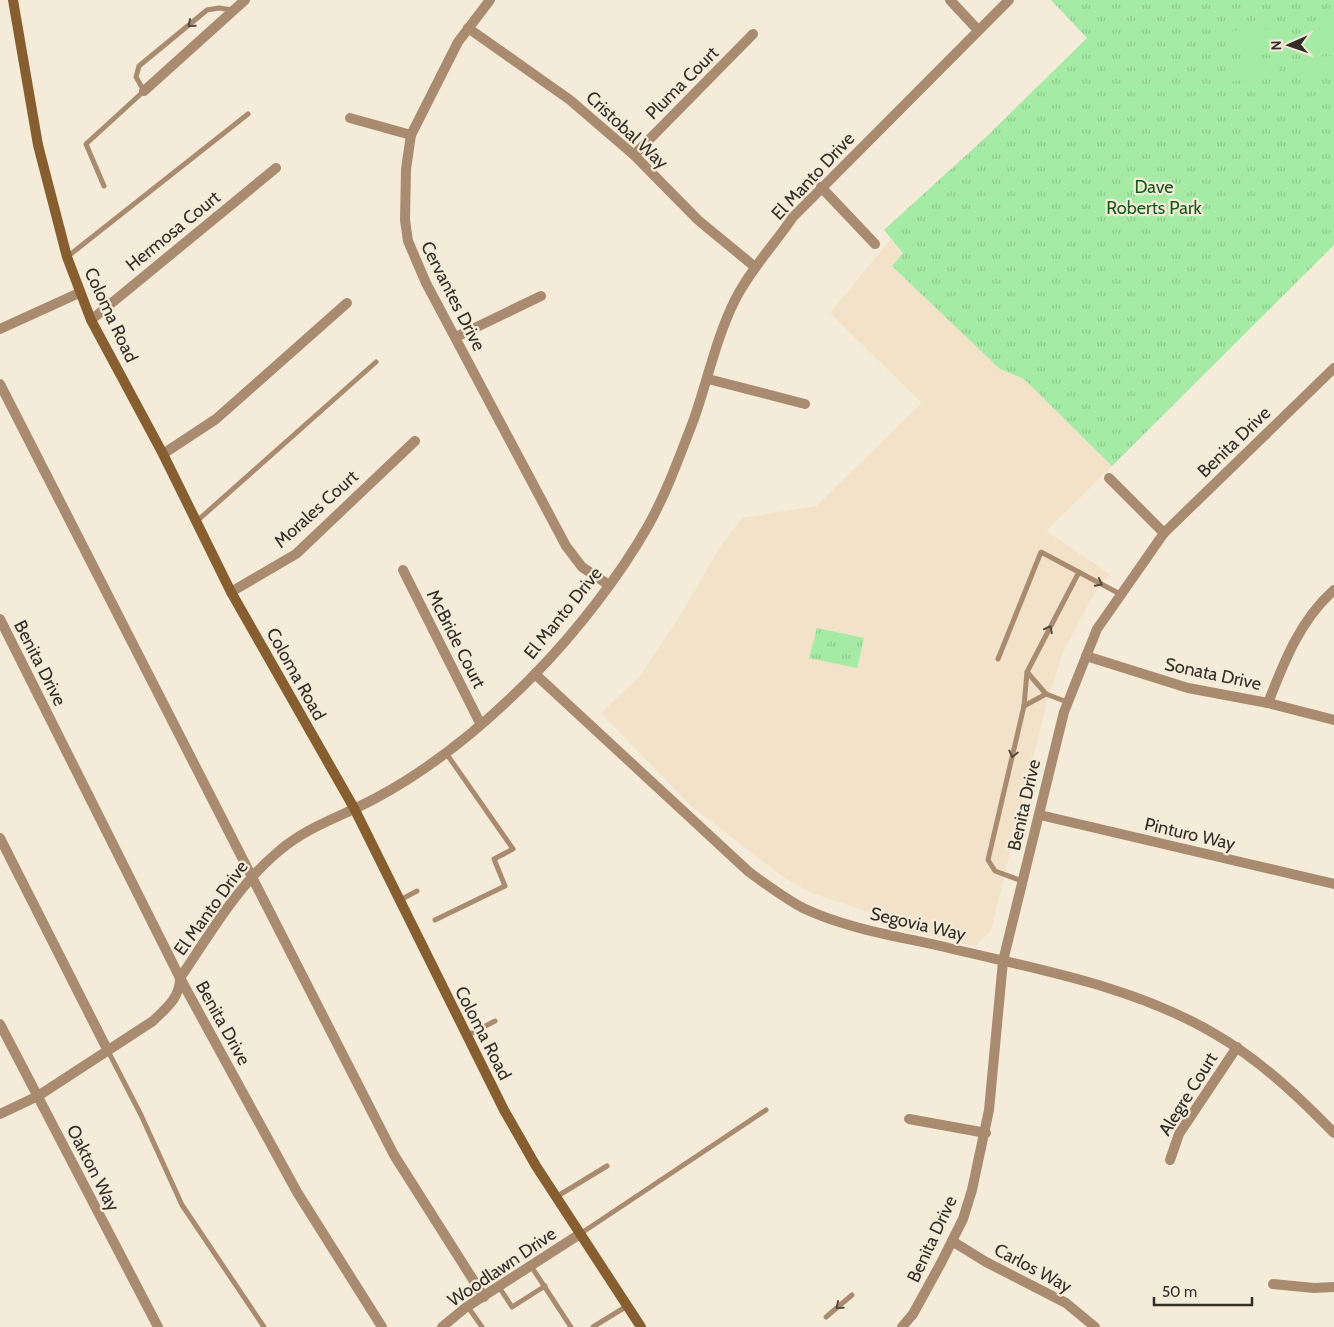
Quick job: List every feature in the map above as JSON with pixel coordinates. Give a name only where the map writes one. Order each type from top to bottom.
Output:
[{"type":"main road","name":"Coloma Road","points":[[13,0],[38,145],[67,257],[79,293],[91,320],[163,454],[232,592],[354,808],[465,1036],[504,1110],[556,1197],[641,1327]]},
{"type":"street","points":[[144,91],[246,0]]},
{"type":"street","name":"Cervantes Drive","points":[[490,0],[458,42],[411,135],[406,169],[405,220],[408,241],[426,283],[566,546],[582,567],[608,585]]},
{"type":"street","points":[[950,0],[978,30]]},
{"type":"street","name":"El Manto Drive","points":[[0,1114],[38,1096],[152,1021],[167,1008],[180,990],[180,978],[253,876],[281,849],[301,834],[384,793],[445,752],[535,674],[608,585],[634,549],[656,509],[679,458],[708,379],[720,332],[735,299],[755,267],[773,246],[792,217],[1009,0]]},
{"type":"street","name":"Cristobal Way","points":[[468,28],[570,100],[634,155],[698,220],[755,267]]},
{"type":"street","name":"Pluma Court","points":[[634,155],[753,34]]},
{"type":"street","points":[[350,118],[411,135]]},
{"type":"street","name":"Hermosa Court","points":[[91,320],[276,168]]},
{"type":"street","points":[[821,188],[875,244]]},
{"type":"street","points":[[0,329],[79,293]]},
{"type":"street","points":[[456,337],[541,296]]},
{"type":"street","points":[[163,454],[216,419],[347,303]]},
{"type":"street","name":"Benita Drive","points":[[902,1327],[913,1314],[952,1241],[972,1190],[986,1133],[1002,961],[1040,816],[1054,748],[1067,702],[1097,629],[1164,533],[1334,368]]},
{"type":"street","points":[[708,379],[805,404]]},
{"type":"street","points":[[0,384],[253,876],[272,920],[394,1156],[484,1297]]},
{"type":"street","name":"Morales Court","points":[[232,592],[296,554],[415,441]]},
{"type":"street","points":[[1110,478],[1164,533]]},
{"type":"street","name":"McBride Court","points":[[403,570],[480,723]]},
{"type":"street","points":[[1268,703],[1294,639],[1324,598],[1334,590]]},
{"type":"street","name":"Benita Drive","points":[[0,619],[180,978],[297,1192],[382,1327]]},
{"type":"street","name":"Sonata Drive","points":[[1086,656],[1188,688],[1268,703],[1334,720]]},
{"type":"street","name":"Segovia Way","points":[[535,674],[736,860],[772,889],[803,908],[846,924],[1108,988],[1151,1003],[1214,1033],[1237,1047],[1272,1074],[1334,1133]]},
{"type":"street","name":"Pinturo Way","points":[[1040,816],[1334,884]]},
{"type":"street","points":[[0,838],[108,1051]]},
{"type":"street","name":"Oakton Way","points":[[0,1024],[158,1327]]},
{"type":"street","name":"Alegre Court","points":[[1170,1160],[1178,1134],[1237,1047]]},
{"type":"street","points":[[909,1119],[986,1133]]},
{"type":"street","name":"Woodlawn Drive","points":[[442,1327],[468,1307],[580,1234]]},
{"type":"street","name":"Carlos Way","points":[[952,1241],[986,1262],[1066,1303],[1095,1327]]},
{"type":"street","points":[[1273,1284],[1314,1288],[1334,1287]]},
{"type":"lane","points":[[104,186],[86,144],[144,91],[136,77],[139,66],[207,10],[219,8],[234,10]]},
{"type":"lane","points":[[67,257],[248,114]]},
{"type":"lane","points":[[196,521],[376,362]]},
{"type":"lane","points":[[998,659],[1042,552],[1120,594]]},
{"type":"lane","points":[[1023,881],[996,871],[988,860],[1024,706],[1027,672],[1078,572]]},
{"type":"lane","points":[[1027,672],[1046,694],[1067,702]]},
{"type":"lane","points":[[1024,706],[1046,694]]},
{"type":"lane","points":[[435,920],[505,886],[494,859],[514,849],[445,752]]},
{"type":"lane","points":[[399,900],[417,891]]},
{"type":"lane","points":[[465,1036],[495,1021]]},
{"type":"lane","points":[[108,1051],[141,1115],[182,1205],[264,1327]]},
{"type":"lane","points":[[580,1234],[766,1110]]},
{"type":"lane","points":[[556,1197],[607,1166]]},
{"type":"lane","points":[[531,1266],[571,1327]]},
{"type":"lane","points":[[499,1287],[512,1307],[544,1286]]},
{"type":"lane","points":[[826,1316],[852,1295]]},
{"type":"lane","points":[[593,1327],[627,1306]]},
{"type":"lane","points":[[468,1307],[482,1327]]},
{"type":"shaded area","points":[[891,239],[1000,369],[1024,379],[1112,466],[1046,531],[1110,574],[1094,594],[1063,652],[1046,706],[991,930],[975,946],[905,931],[884,917],[812,893],[783,877],[690,805],[601,713],[640,676],[681,614],[720,547],[742,518],[816,506],[922,403],[830,313]]},
{"type":"green space","name":"Dave Roberts Park","points":[[1051,0],[1334,0],[1334,245],[1112,466],[1024,379],[1000,369],[892,266],[903,253],[884,230],[984,139],[1087,38]]},
{"type":"green space","points":[[1334,27],[1334,49],[1303,50],[1302,28]]},
{"type":"green space","points":[[1277,29],[1278,51],[1231,52],[1230,31]]},
{"type":"green space","points":[[1334,56],[1334,78],[1304,79],[1303,57]]},
{"type":"green space","points":[[1278,58],[1279,79],[1232,81],[1232,59]]},
{"type":"green space","points":[[817,628],[864,638],[857,668],[809,658]]}]
